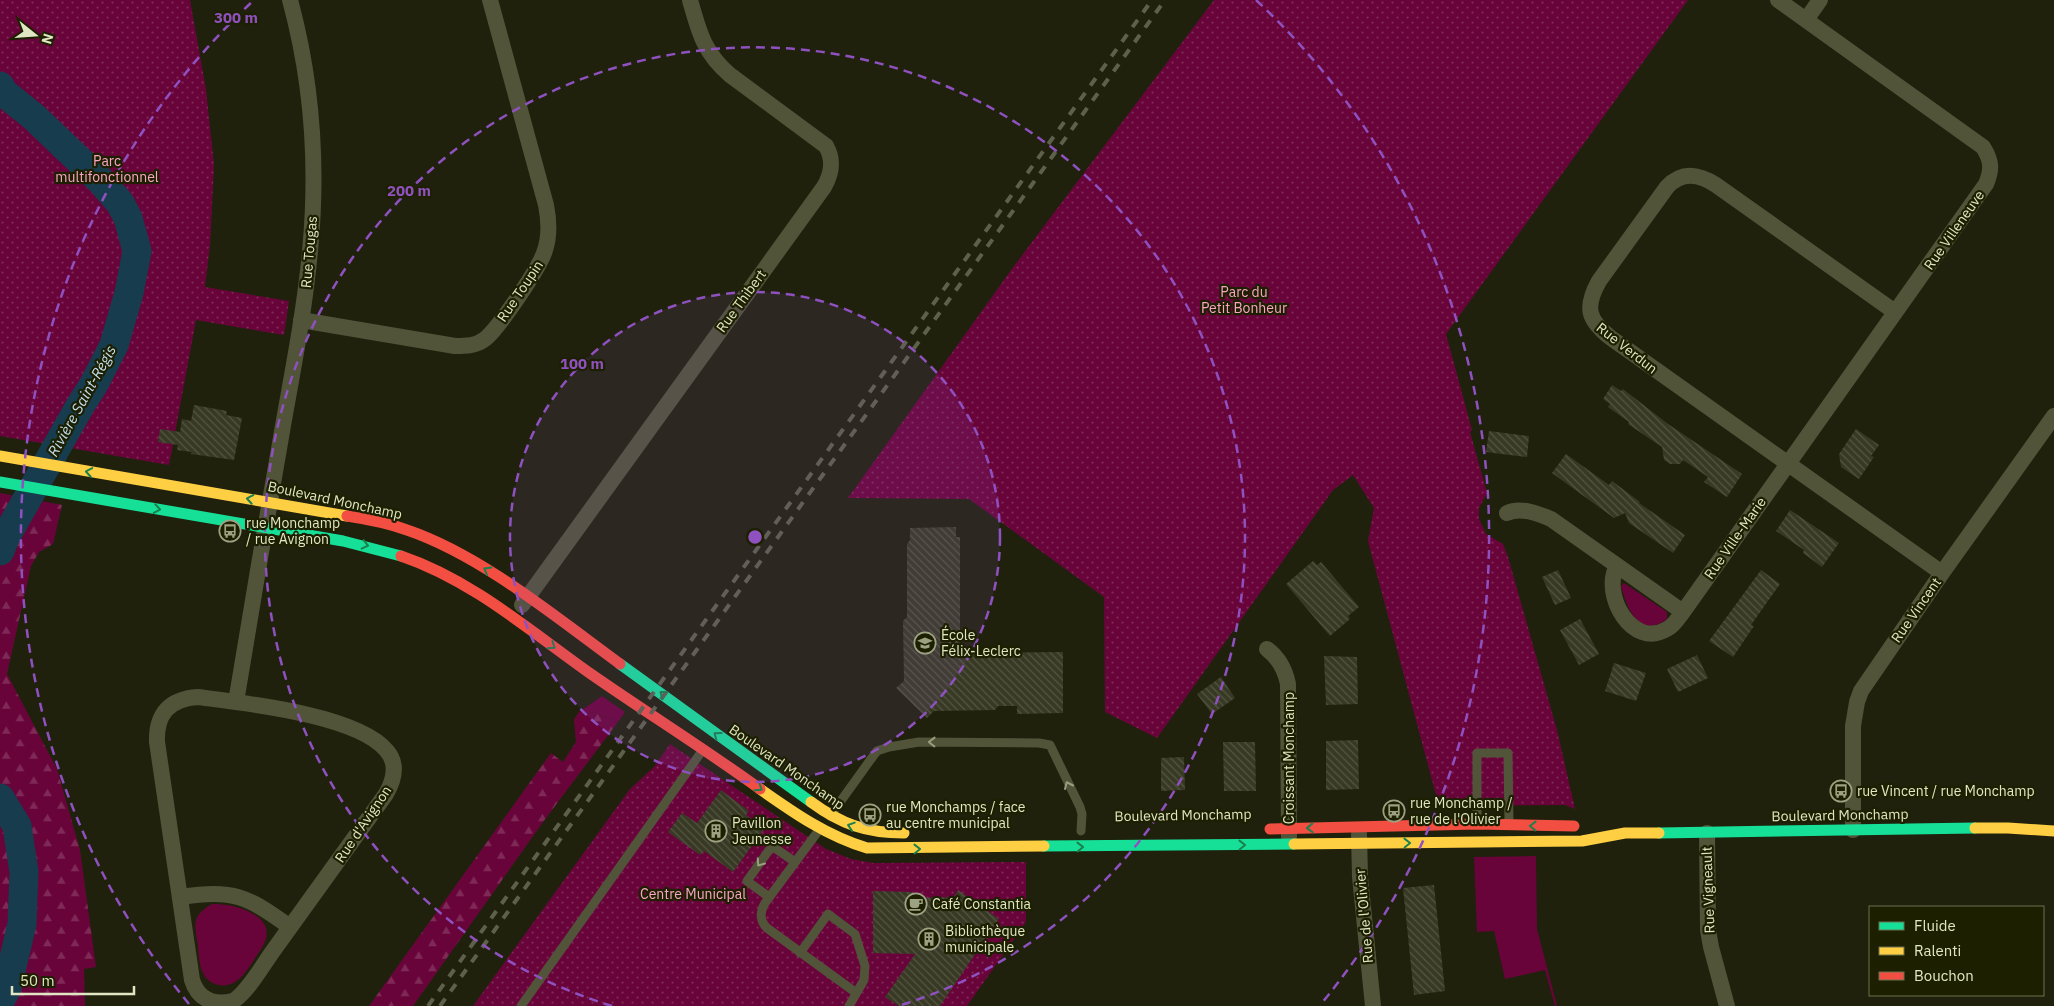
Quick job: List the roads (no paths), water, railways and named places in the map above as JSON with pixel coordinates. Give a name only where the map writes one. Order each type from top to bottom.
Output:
[{"type":"street","name":"Rue Tougas","points":[[270,502],[301,320],[310,250],[313,185],[312,147],[302,52],[290,0]]},
{"type":"street","name":"Rue Toupin","points":[[301,320],[455,346],[476,344],[491,332],[541,262],[548,241],[549,218],[490,0]]},
{"type":"street","name":"Rue Thibert","points":[[512,618],[824,187],[831,172],[830,154],[826,146],[730,75],[716,62],[702,41],[690,0]]},
{"type":"street","name":"Rue Villeneuve","points":[[1778,0],[1983,147],[1990,163],[1990,173],[1986,184],[1788,464]]},
{"type":"street","points":[[1806,20],[1820,0]]},
{"type":"street","name":"Rue Verdun","points":[[1895,312],[1709,180],[1690,175],[1677,178],[1667,187],[1599,281],[1589,306],[1594,322],[1600,329],[1942,573]]},
{"type":"street","name":"Rue Vincent","points":[[1852,830],[1853,726],[1856,702],[1868,678],[2054,416]]},
{"type":"street","name":"Boulevard Monchamp","points":[[0,456],[364,519],[407,530],[450,549],[528,597],[830,816],[843,823],[864,830],[890,834],[913,833]]},
{"type":"street","name":"Rue Ville-Marie","points":[[1617,566],[1612,577],[1617,602],[1627,623],[1636,630],[1647,634],[1666,630],[1672,626],[1788,464]]},
{"type":"street","name":"Boulevard Monchamp","points":[[0,482],[351,542],[428,566],[456,581],[512,618],[702,750],[820,829],[846,842],[867,848],[1289,836],[1359,826],[1477,824],[1586,827],[1625,834]]},
{"type":"street","points":[[236,702],[270,502]]},
{"type":"street","points":[[1506,513],[1512,511],[1532,512],[1551,519],[1682,612]]},
{"type":"street","name":"Croissant Monchamp","points":[[1267,649],[1279,660],[1288,684],[1289,836]]},
{"type":"street","name":"Rue d'Avignon","points":[[198,697],[236,702],[305,714],[344,725],[382,745],[393,761],[394,774],[386,794],[240,996],[232,1001],[216,1004],[200,997],[195,990],[157,742],[159,722],[167,708],[187,698],[198,697]]},
{"type":"street","name":"Rue de l'Olivier","points":[[1359,826],[1360,877],[1373,1006]]},
{"type":"street","name":"Boulevard Monchamp","points":[[1258,829],[1289,836],[1358,844],[1582,841],[1625,834],[2015,828],[2054,831]]},
{"type":"street","name":"Rue Vigneault","points":[[1707,833],[1708,930],[1727,1006]]},
{"type":"street","points":[[180,898],[217,893],[242,897],[265,908],[290,926]]},
{"type":"lane","points":[[856,992],[800,953],[762,922],[761,912],[769,897],[877,751],[897,745],[919,742],[1046,744],[1052,749],[1080,807],[1082,814],[1081,831]]},
{"type":"lane","points":[[521,1006],[702,750]]},
{"type":"lane","points":[[1477,824],[1477,753],[1508,753],[1509,825]]},
{"type":"lane","points":[[769,897],[747,881],[772,846],[795,862]]},
{"type":"lane","points":[[800,953],[828,914],[854,934],[866,972],[864,980],[849,1006]]},
{"type":"waterway","name":"Rivière Saint-Régis","points":[[0,86],[3,92],[34,117],[101,181],[120,203],[128,218],[137,251],[129,293],[114,345],[94,384],[5,538],[0,551]]},
{"type":"waterway","name":"Rivière Saint-Régis","points":[[0,798],[17,826],[24,872],[22,924],[7,988],[0,1001]]},
{"type":"railway","points":[[428,1006],[1152,0]]},
{"type":"railway","points":[[440,1006],[1165,0]]},
{"type":"place","name":"rue Monchamp / rue Avignon","points":[[230,531]]},
{"type":"place","name":"École Félix-Leclerc","points":[[925,643]]},
{"type":"place","name":"rue Vincent / rue Monchamp","points":[[1841,791]]},
{"type":"place","name":"rue Monchamp / rue de l'Olivier","points":[[1394,811]]},
{"type":"place","name":"rue Monchamps / face au centre municipal","points":[[870,815]]},
{"type":"place","name":"Pavillon Jeunesse","points":[[716,831]]},
{"type":"place","name":"Café Constantia","points":[[916,904]]},
{"type":"place","name":"Bibliothèque municipale","points":[[929,939]]},
{"type":"park label","name":"Parc multifonctionnel","points":[[107,170]]},
{"type":"park label","name":"Parc du Petit Bonheur","points":[[1244,300]]},
{"type":"park label","name":"Centre Municipal","points":[[693,894]]}]
